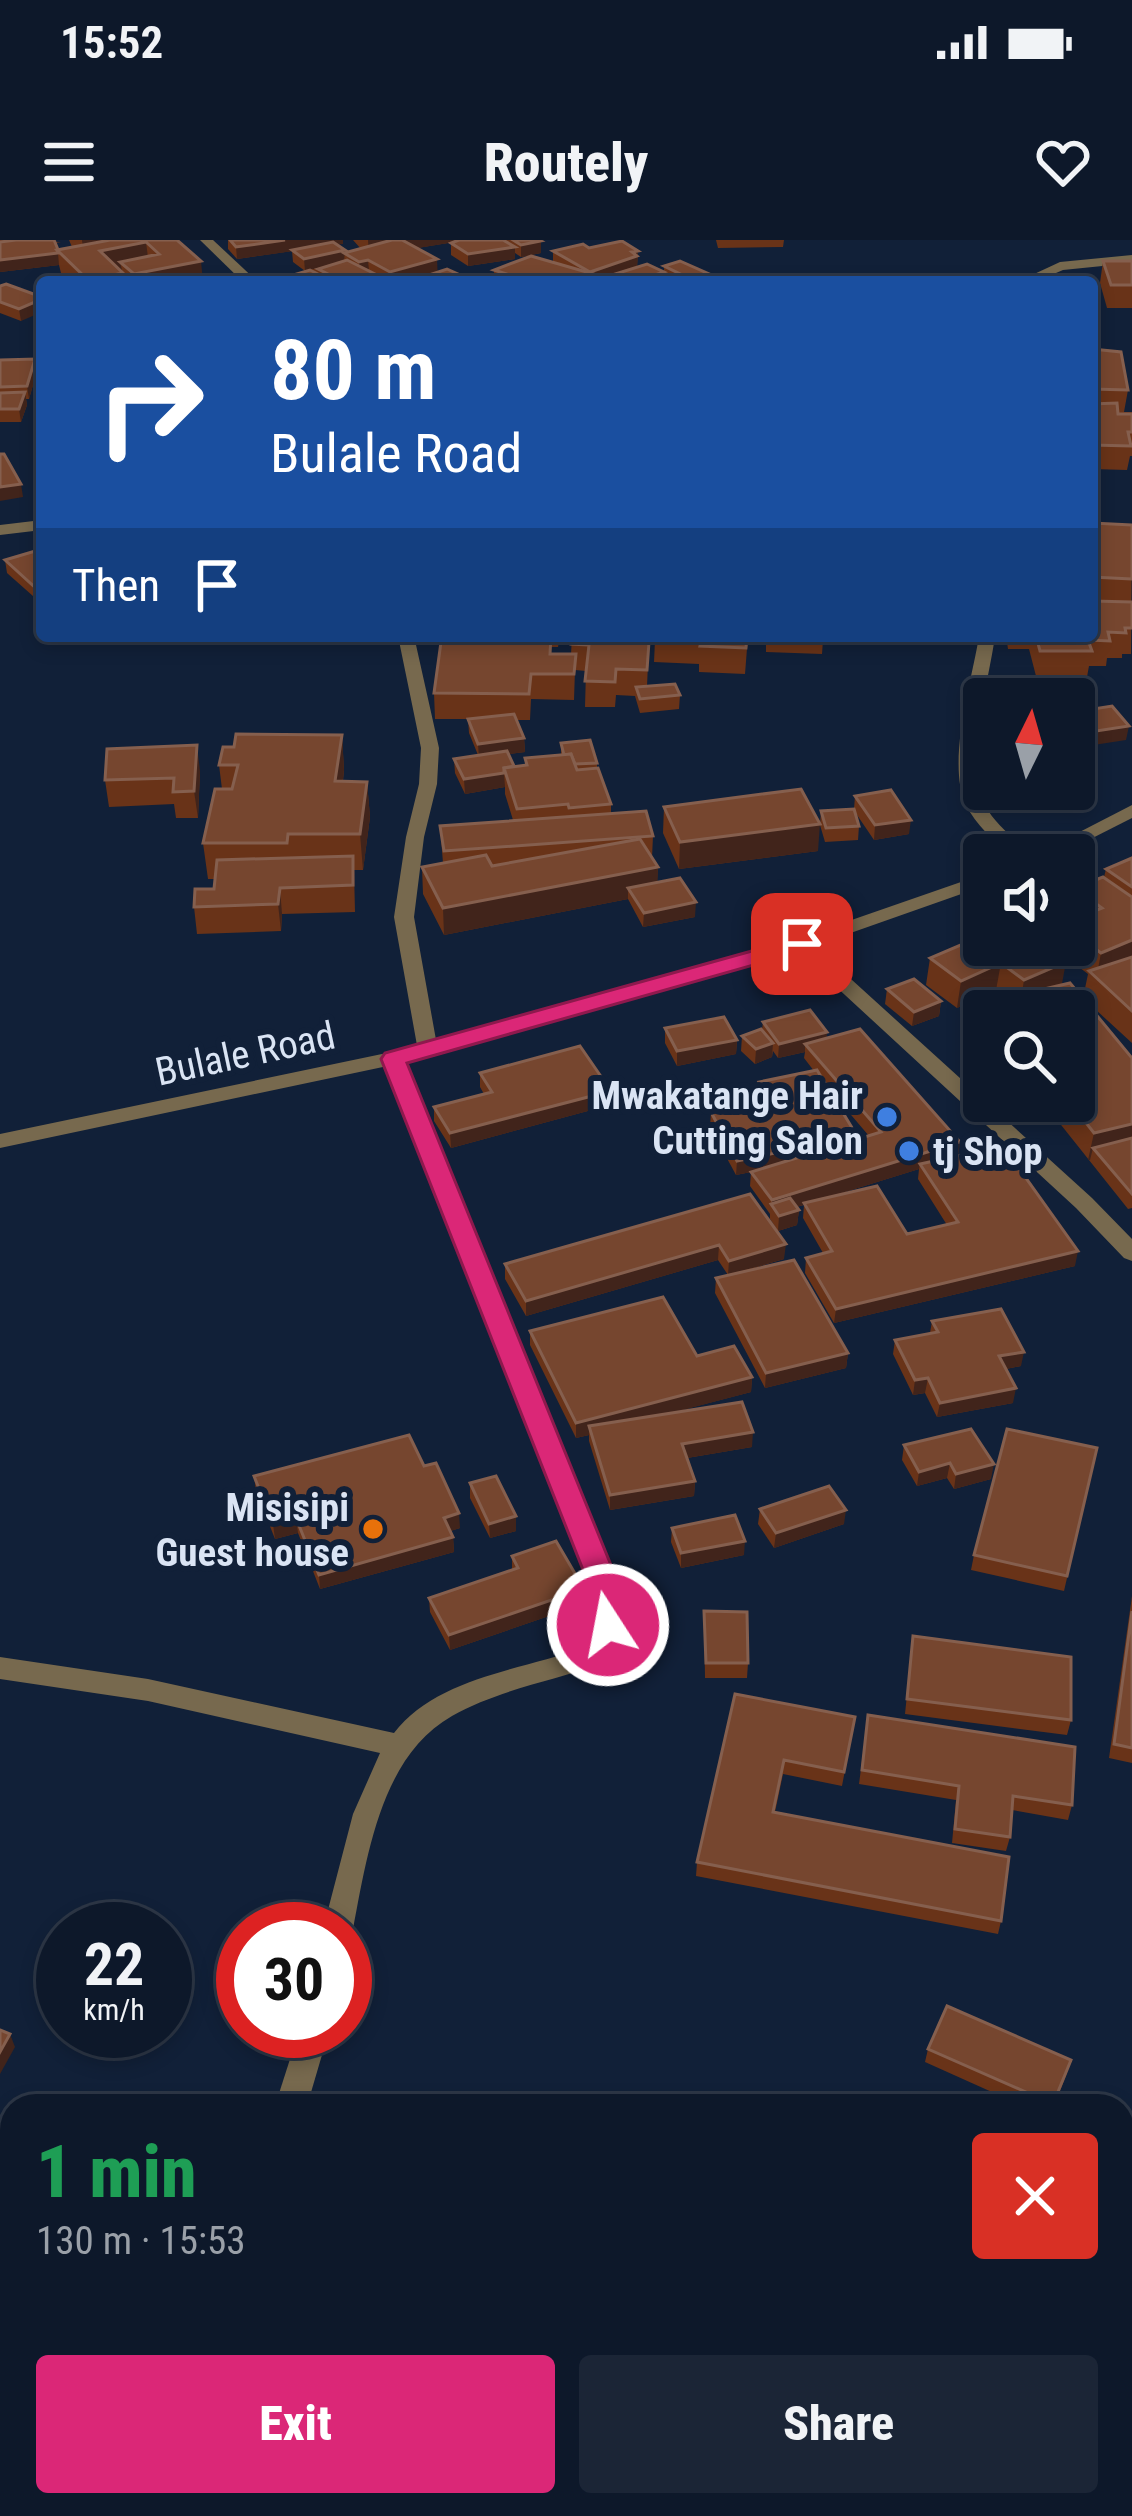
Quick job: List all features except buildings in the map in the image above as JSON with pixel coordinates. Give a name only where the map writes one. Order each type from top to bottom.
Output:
[{"type":"street","points":[[206,240],[245,276]]},
{"type":"street","points":[[1038,276],[1060,266],[1132,259]]},
{"type":"street","points":[[0,530],[36,527]]},
{"type":"street","points":[[407,642],[430,748],[404,917],[428,1051]]},
{"type":"street","points":[[986,642],[969,770],[973,799],[1002,834]]},
{"type":"street","points":[[1087,834],[1132,812]]},
{"type":"street","name":"Bulale Road","points":[[0,1141],[428,1051],[802,944],[963,887]]},
{"type":"street","points":[[802,944],[1084,1203],[1132,1253]]},
{"type":"street","points":[[345,1902],[376,1790],[400,1747],[425,1718],[479,1693],[592,1656],[608,1625],[602,1580],[393,1059]]},
{"type":"street","points":[[0,1668],[148,1690],[400,1747]]},
{"type":"street","points":[[295,2094],[306,2058]]},
{"type":"place","name":"Mwakatange Hair Cutting Salon","points":[[887,1117]]},
{"type":"place","name":"tj Shop","points":[[909,1151]]},
{"type":"place","name":"Misisipi Guest house","points":[[373,1529]]},
{"type":"route","points":[[608,1625],[602,1580],[393,1059],[802,944]]}]
